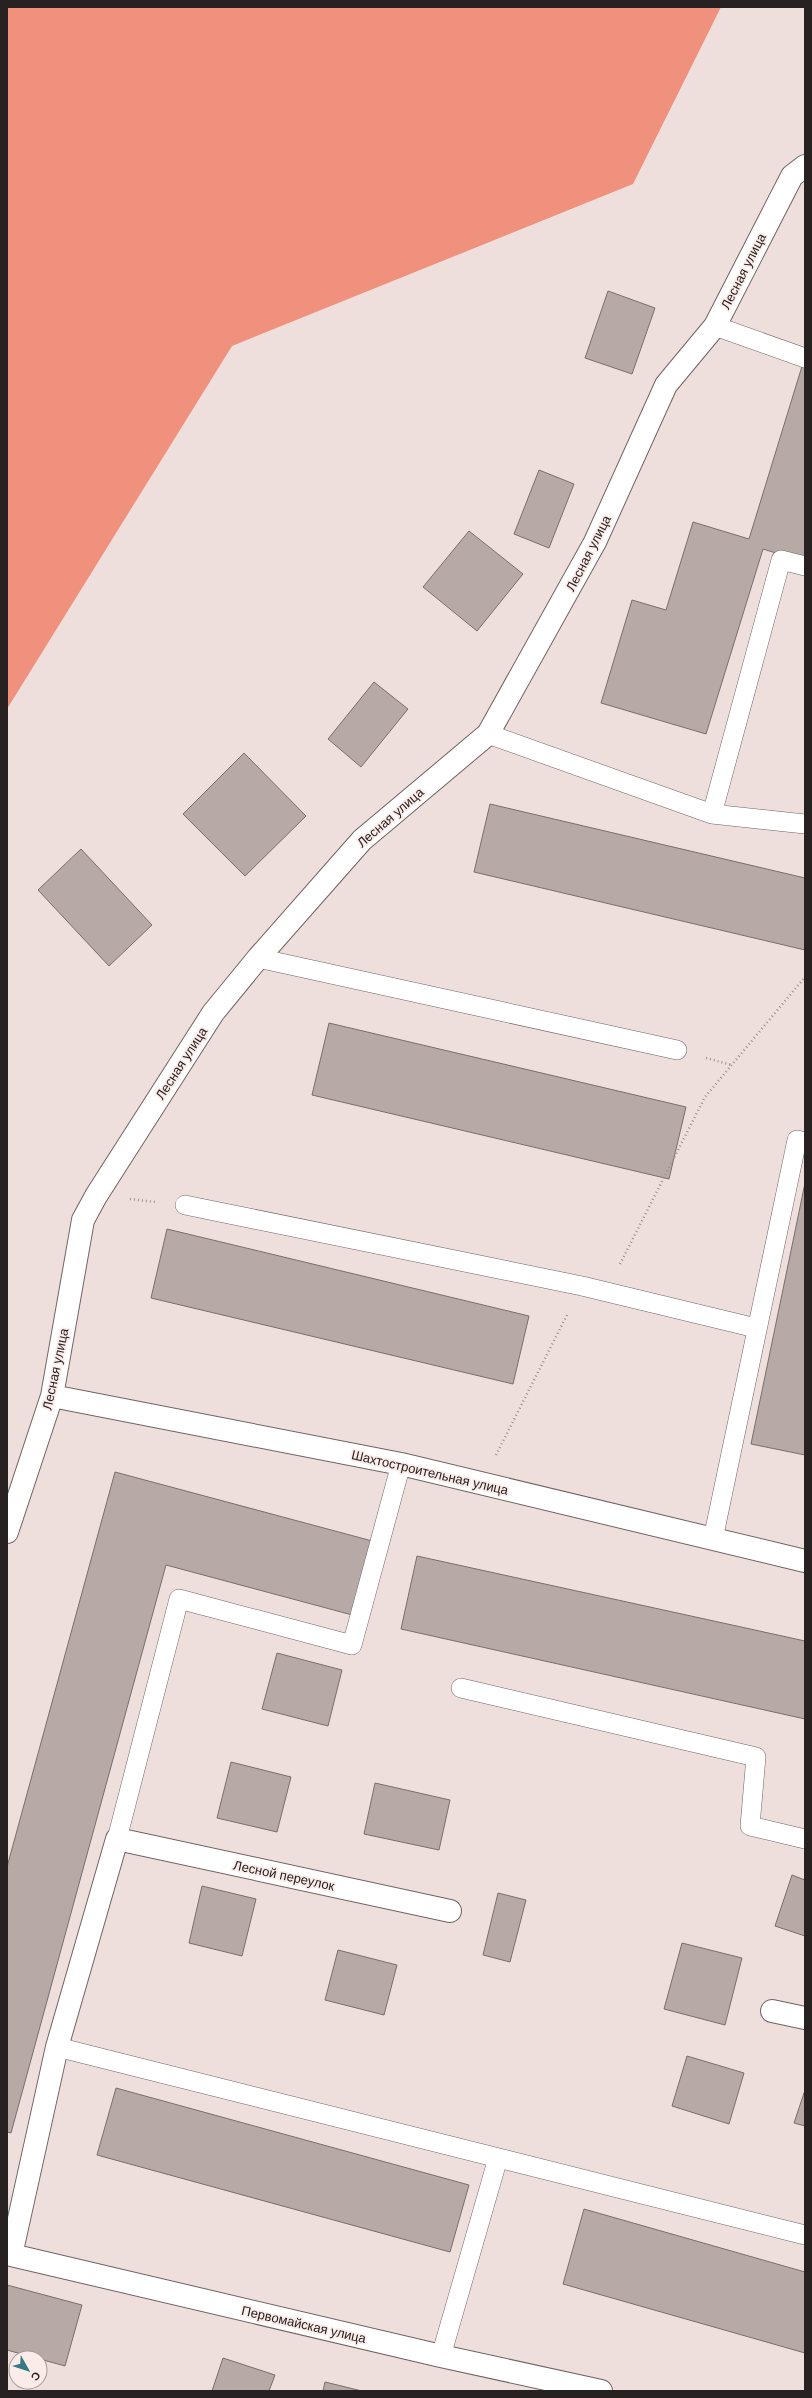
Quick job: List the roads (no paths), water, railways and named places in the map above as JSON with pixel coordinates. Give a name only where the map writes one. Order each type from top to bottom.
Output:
[{"type":"street","name":"Лесная улица","points":[[8,1523],[52,1396],[83,1220],[96,1196],[213,1013],[258,958],[362,840],[488,734],[595,542],[666,385],[715,326],[792,176],[805,166]]},
{"type":"street","name":"Шахтостроительная улица","points":[[52,1396],[401,1464],[805,1561]]},
{"type":"street","name":"Лесной переулок","points":[[117,1839],[450,1911]]},
{"type":"street","points":[[9,2255],[57,2047],[117,1839]]},
{"type":"street","points":[[772,2011],[805,2018]]},
{"type":"street","name":"Первомайская улица","points":[[9,2255],[441,2356],[601,2391]]},
{"type":"lane","points":[[715,326],[805,358]]},
{"type":"lane","points":[[712,814],[781,560],[805,566]]},
{"type":"lane","points":[[488,734],[712,814],[805,824]]},
{"type":"lane","points":[[258,958],[677,1050]]},
{"type":"lane","points":[[713,1539],[756,1328],[797,1140],[805,1142]]},
{"type":"lane","points":[[184,1205],[607,1291],[756,1328]]},
{"type":"lane","points":[[117,1839],[179,1599],[352,1646],[401,1464]]},
{"type":"lane","points":[[461,1688],[756,1757],[750,1826],[805,1839]]},
{"type":"lane","points":[[57,2047],[805,2235]]},
{"type":"lane","points":[[441,2356],[498,2158]]}]
